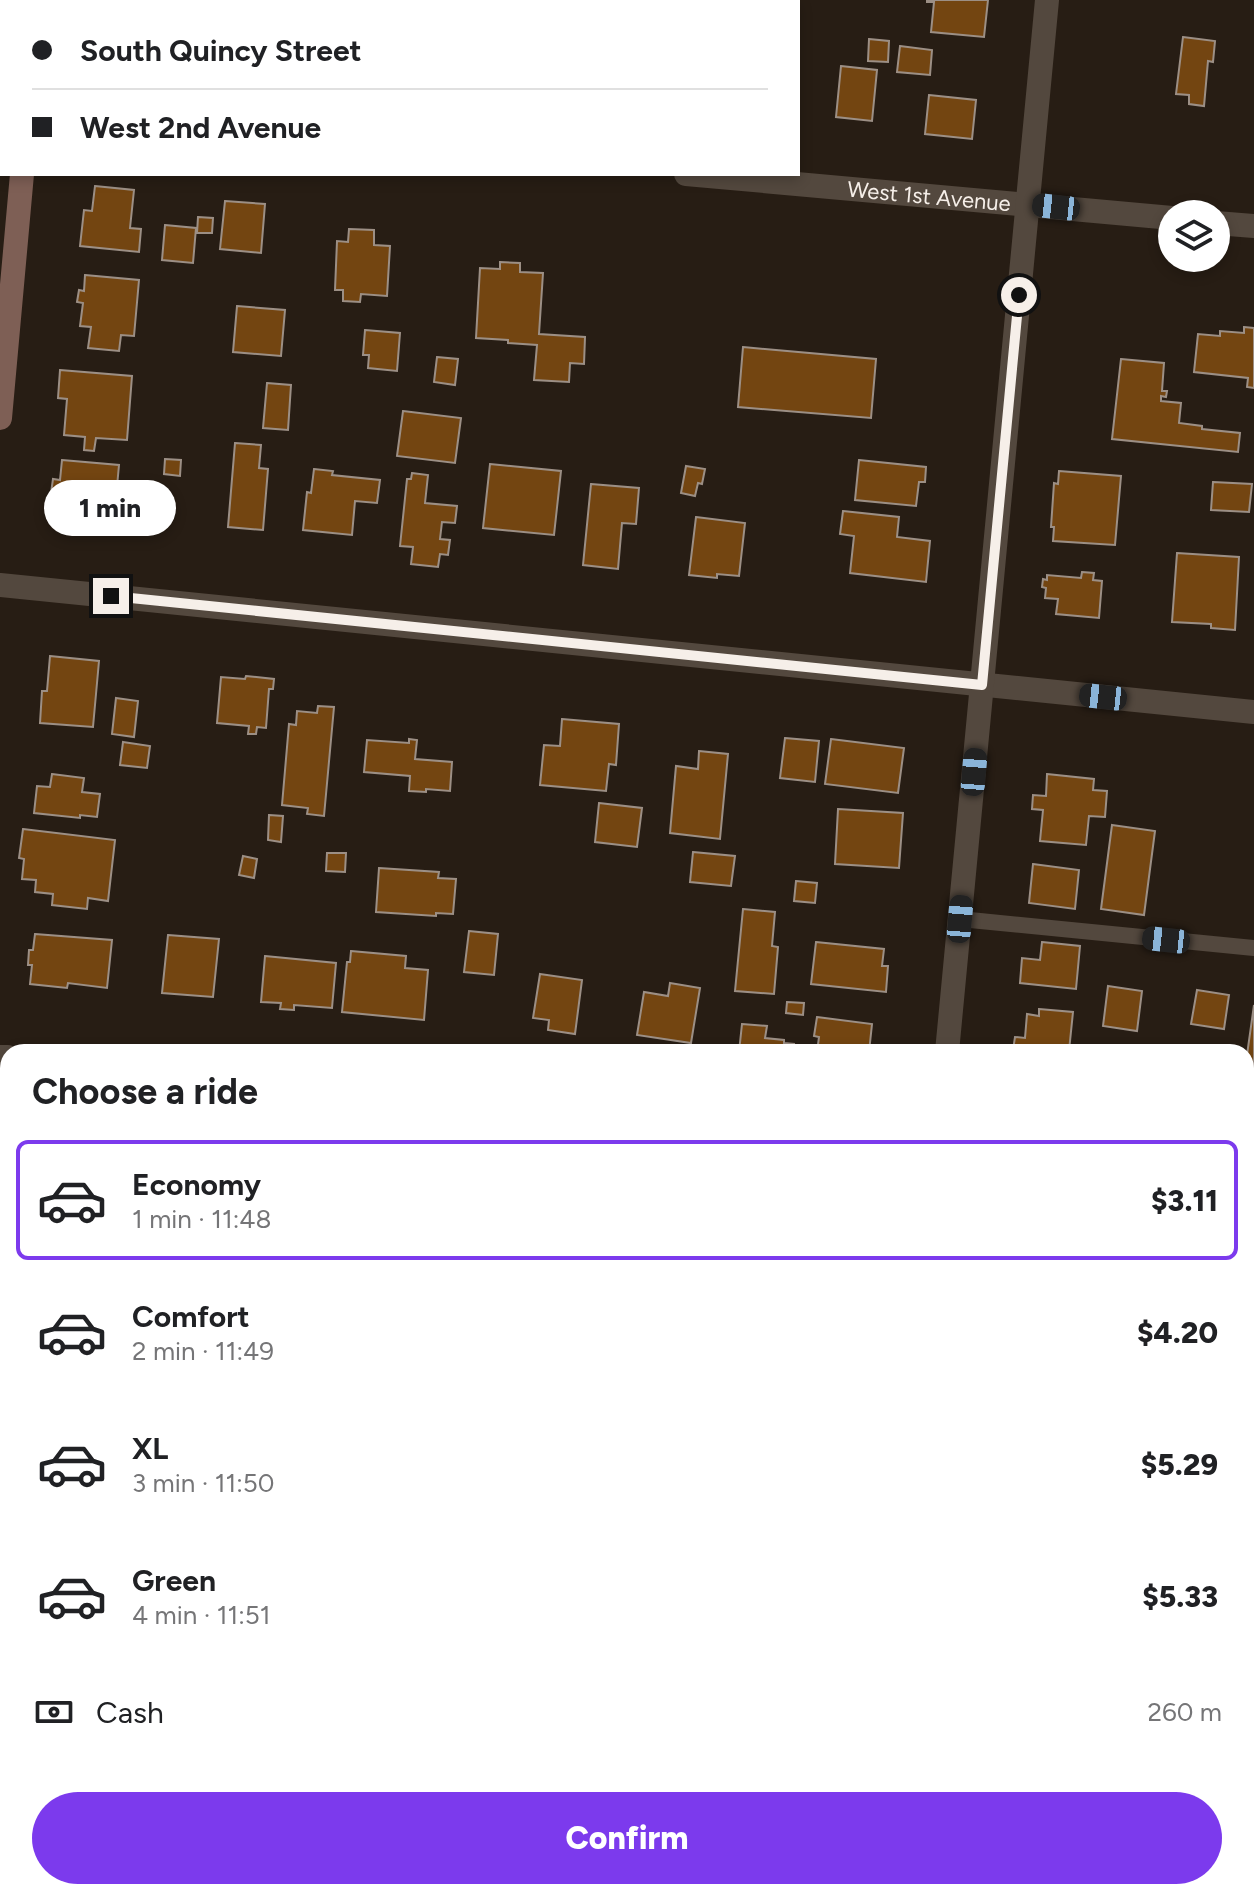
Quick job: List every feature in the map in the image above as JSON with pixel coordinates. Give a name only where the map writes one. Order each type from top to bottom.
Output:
[{"type":"street","points":[[948,1044],[1047,0]]},
{"type":"street","points":[[0,418],[22,176]]},
{"type":"street","name":"West 1st Avenue","points":[[709,176],[1158,217]]},
{"type":"street","points":[[1230,224],[1254,226]]},
{"type":"street","points":[[0,585],[1254,712]]},
{"type":"lane","points":[[960,919],[1254,948]]},
{"type":"building","points":[[927,0],[988,0],[984,37],[931,32],[934,2]]},
{"type":"building","points":[[1183,37],[1215,41],[1213,62],[1208,61],[1204,106],[1189,104],[1189,95],[1176,94]]},
{"type":"building","points":[[869,39],[889,41],[888,62],[868,61]]},
{"type":"building","points":[[900,46],[932,50],[930,75],[897,72]]},
{"type":"building","points":[[841,66],[877,70],[872,121],[836,117]]},
{"type":"building","points":[[929,95],[976,100],[972,139],[925,134]]},
{"type":"building","points":[[95,186],[134,190],[130,228],[141,229],[139,252],[80,246],[84,210],[92,211]]},
{"type":"building","points":[[225,201],[265,204],[261,253],[220,249]]},
{"type":"building","points":[[198,217],[213,218],[212,233],[197,233]]},
{"type":"building","points":[[165,225],[196,228],[193,263],[162,260]]},
{"type":"building","points":[[349,229],[374,230],[374,245],[390,246],[387,296],[361,294],[360,302],[343,301],[343,290],[335,290],[337,241],[348,242]]},
{"type":"building","points":[[500,262],[520,263],[520,272],[543,273],[539,334],[585,337],[584,364],[570,363],[569,382],[534,380],[537,345],[476,338],[480,268],[500,269]]},
{"type":"building","points":[[85,275],[139,280],[134,336],[121,335],[119,351],[88,348],[91,327],[80,326],[83,303],[77,302],[79,290],[84,291]]},
{"type":"building","points":[[237,306],[285,310],[281,356],[233,352]]},
{"type":"building","points":[[1244,327],[1254,328],[1254,388],[1247,387],[1248,378],[1194,372],[1198,334],[1220,336],[1220,331],[1244,333]]},
{"type":"building","points":[[365,330],[400,333],[397,371],[368,368],[369,355],[363,355]]},
{"type":"building","points":[[743,347],[876,359],[871,418],[738,407]]},
{"type":"building","points":[[437,357],[458,359],[455,385],[434,382]]},
{"type":"building","points":[[1121,359],[1164,363],[1162,391],[1167,391],[1166,397],[1161,396],[1161,401],[1181,403],[1179,423],[1240,433],[1238,452],[1112,439]]},
{"type":"building","points":[[60,370],[132,376],[127,440],[96,438],[94,451],[84,450],[85,437],[64,435],[67,399],[58,398]]},
{"type":"building","points":[[267,383],[291,385],[288,430],[263,428]]},
{"type":"building","points":[[403,411],[461,418],[455,463],[397,456]]},
{"type":"building","points":[[235,443],[261,445],[259,468],[268,469],[263,530],[228,527]]},
{"type":"building","points":[[165,459],[181,460],[180,476],[164,474]]},
{"type":"building","points":[[62,460],[119,465],[114,519],[56,514],[58,494],[51,493],[53,479],[60,480]]},
{"type":"building","points":[[859,460],[926,467],[925,482],[919,482],[916,506],[855,500]]},
{"type":"building","points":[[490,464],[561,471],[554,535],[483,528]]},
{"type":"building","points":[[686,466],[705,469],[695,496],[681,493]]},
{"type":"building","points":[[314,469],[333,471],[332,475],[380,480],[377,503],[355,501],[352,535],[303,530],[307,492],[311,493]]},
{"type":"building","points":[[1059,471],[1121,476],[1115,545],[1053,541],[1054,483],[1058,484]]},
{"type":"building","points":[[412,473],[428,475],[425,503],[457,506],[455,523],[442,522],[440,539],[450,540],[448,555],[440,554],[438,567],[411,564],[413,547],[400,546],[407,479],[411,479]]},
{"type":"building","points":[[1213,482],[1252,484],[1249,512],[1211,510]]},
{"type":"building","points":[[591,484],[639,488],[636,524],[622,523],[618,569],[583,565]]},
{"type":"building","points":[[843,511],[899,517],[897,537],[930,541],[926,582],[850,573],[854,536],[840,534]]},
{"type":"building","points":[[696,517],[745,523],[739,576],[717,574],[717,578],[689,575]]},
{"type":"building","points":[[1177,553],[1239,557],[1235,630],[1211,628],[1211,624],[1172,622]]},
{"type":"building","points":[[1082,572],[1094,573],[1093,580],[1102,581],[1099,618],[1056,614],[1058,599],[1045,598],[1043,579],[1047,580],[1047,575],[1081,578]]},
{"type":"building","points":[[50,656],[99,661],[93,727],[40,723],[42,691],[47,691]]},
{"type":"building","points":[[246,676],[274,679],[273,689],[269,689],[266,728],[257,727],[256,734],[248,734],[249,726],[217,723],[221,677],[245,679]]},
{"type":"building","points":[[116,698],[138,701],[134,737],[112,734]]},
{"type":"building","points":[[318,706],[334,707],[324,816],[307,814],[308,808],[282,805],[289,724],[296,725],[297,711],[317,713]]},
{"type":"building","points":[[562,719],[619,724],[616,765],[609,764],[606,791],[540,785],[544,745],[560,746]]},
{"type":"building","points":[[785,738],[819,741],[815,782],[780,778]]},
{"type":"building","points":[[409,739],[417,740],[415,759],[452,762],[450,791],[409,791],[410,776],[364,772],[367,740],[409,743]]},
{"type":"building","points":[[831,739],[904,748],[898,793],[825,784]]},
{"type":"building","points":[[123,742],[150,746],[147,768],[120,765]]},
{"type":"building","points":[[699,751],[728,754],[720,839],[670,833],[676,766],[698,769]]},
{"type":"building","points":[[52,774],[84,778],[82,792],[100,794],[97,817],[34,813],[37,786],[50,787]]},
{"type":"building","points":[[1047,774],[1094,779],[1093,790],[1107,791],[1105,817],[1089,816],[1086,845],[1040,841],[1043,810],[1032,809],[1033,795],[1046,796]]},
{"type":"building","points":[[599,803],[642,808],[637,847],[595,842]]},
{"type":"building","points":[[838,809],[903,813],[899,868],[835,864]]},
{"type":"building","points":[[269,815],[283,816],[281,842],[268,840]]},
{"type":"building","points":[[1112,825],[1155,831],[1144,915],[1101,909]]},
{"type":"building","points":[[23,829],[115,840],[108,901],[88,898],[87,909],[52,905],[53,894],[35,892],[36,880],[22,879],[24,859],[19,858]]},
{"type":"building","points":[[693,852],[735,856],[731,886],[690,882]]},
{"type":"building","points":[[327,853],[346,853],[345,872],[326,871]]},
{"type":"building","points":[[243,856],[257,859],[254,878],[239,875]]},
{"type":"building","points":[[1033,864],[1079,870],[1075,909],[1029,903]]},
{"type":"building","points":[[379,868],[439,872],[438,878],[456,879],[453,914],[436,913],[436,916],[376,912]]},
{"type":"building","points":[[796,881],[817,883],[815,903],[794,901]]},
{"type":"building","points":[[743,909],[775,912],[772,946],[778,947],[774,994],[735,991]]},
{"type":"building","points":[[469,931],[498,934],[494,975],[464,972]]},
{"type":"building","points":[[35,934],[112,940],[107,988],[68,983],[67,988],[30,984],[32,965],[28,965],[29,950],[33,950]]},
{"type":"building","points":[[168,935],[219,939],[213,997],[162,993]]},
{"type":"building","points":[[816,942],[884,949],[882,966],[888,966],[886,992],[811,984]]},
{"type":"building","points":[[1042,942],[1080,946],[1076,989],[1020,983],[1022,958],[1040,960]]},
{"type":"building","points":[[351,951],[406,956],[405,968],[428,970],[424,1020],[342,1012]]},
{"type":"building","points":[[265,956],[336,963],[332,1008],[294,1005],[294,1010],[280,1009],[281,1003],[261,1002]]},
{"type":"building","points":[[540,974],[582,980],[575,1034],[548,1030],[549,1020],[533,1018]]},
{"type":"building","points":[[670,983],[700,988],[691,1043],[637,1035],[644,992],[668,996]]},
{"type":"building","points":[[1108,986],[1142,991],[1137,1031],[1103,1026]]},
{"type":"building","points":[[1197,990],[1229,995],[1224,1029],[1191,1024]]},
{"type":"building","points":[[787,1002],[804,1003],[803,1015],[786,1013]]},
{"type":"building","points":[[1254,1005],[1254,1044],[1249,1044]]},
{"type":"building","points":[[1039,1009],[1073,1012],[1070,1044],[1014,1044],[1015,1037],[1025,1038],[1027,1014],[1039,1016]]},
{"type":"building","points":[[817,1017],[872,1024],[870,1044],[818,1044],[819,1037],[814,1036]]},
{"type":"building","points":[[742,1024],[767,1026],[765,1038],[794,1044],[740,1044]]},
{"type":"route","points":[[111,596],[982,685],[1019,295]]}]
